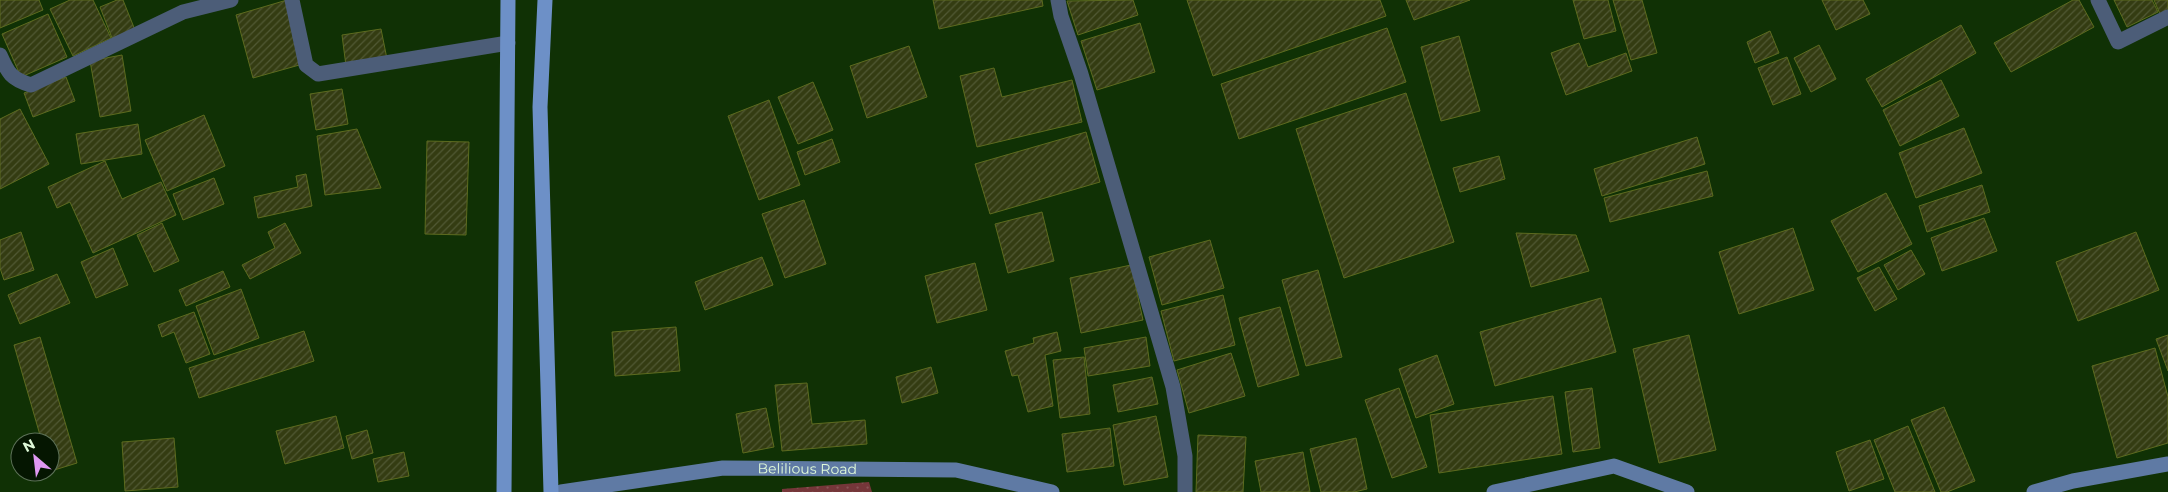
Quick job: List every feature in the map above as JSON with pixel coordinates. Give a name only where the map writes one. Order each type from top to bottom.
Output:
[{"type":"main road","points":[[504,492],[508,0]]},
{"type":"main road","points":[[545,0],[540,107],[551,492]]},
{"type":"main road","points":[[2034,492],[2073,481],[2168,464]]},
{"type":"main road","points":[[1494,492],[1614,466],[1687,492]]},
{"type":"main road","name":"Belilious Road","points":[[561,492],[723,468],[956,470],[1052,492]]},
{"type":"street","points":[[0,55],[7,70],[16,81],[31,85],[183,12],[231,0]]},
{"type":"street","points":[[292,0],[306,65],[318,74],[508,43]]},
{"type":"street","points":[[1058,0],[1061,16],[1082,74],[1173,388],[1185,456],[1185,492]]},
{"type":"street","points":[[2098,0],[2118,42],[2168,17]]},
{"type":"shaded area","points":[[869,482],[872,492],[782,492],[782,489]]},
{"type":"building","points":[[0,0],[39,0],[43,10],[0,28]]},
{"type":"building","points":[[70,0],[93,0],[111,38],[73,56],[50,9]]},
{"type":"building","points":[[117,0],[123,0],[135,30],[112,38],[100,7]]},
{"type":"building","points":[[287,0],[303,64],[253,78],[236,15]]},
{"type":"building","points":[[933,0],[1042,0],[1043,6],[939,29]]},
{"type":"building","points":[[1133,0],[1138,15],[1078,35],[1067,1]]},
{"type":"building","points":[[1187,0],[1380,0],[1386,16],[1213,76]]},
{"type":"building","points":[[1406,0],[1470,0],[1414,20]]},
{"type":"building","points":[[1573,0],[1608,0],[1616,31],[1584,39]]},
{"type":"building","points":[[1613,0],[1642,0],[1657,53],[1631,60]]},
{"type":"building","points":[[1822,0],[1863,0],[1870,14],[1836,30]]},
{"type":"building","points":[[2073,0],[2079,0],[2094,27],[2011,72],[1994,43]]},
{"type":"building","points":[[2114,0],[2152,0],[2158,12],[2127,27]]},
{"type":"building","points":[[2154,0],[2168,0],[2168,10],[2160,14]]},
{"type":"building","points":[[48,14],[67,57],[21,77],[2,34]]},
{"type":"building","points":[[1140,23],[1155,72],[1097,90],[1081,41]]},
{"type":"building","points":[[1961,25],[1976,53],[1882,107],[1866,79]]},
{"type":"building","points":[[1387,28],[1406,82],[1239,139],[1221,84]]},
{"type":"building","points":[[381,29],[387,59],[346,66],[342,35]]},
{"type":"building","points":[[1770,31],[1779,53],[1755,63],[1747,42]]},
{"type":"building","points":[[1459,36],[1480,111],[1441,121],[1421,47]]},
{"type":"building","points":[[1579,43],[1588,67],[1626,53],[1632,71],[1566,95],[1551,53]]},
{"type":"building","points":[[1819,45],[1836,79],[1811,92],[1794,58]]},
{"type":"building","points":[[909,46],[927,97],[867,118],[850,66]]},
{"type":"building","points":[[122,55],[131,111],[100,117],[90,61]]},
{"type":"building","points":[[1787,57],[1801,94],[1773,105],[1758,68]]},
{"type":"building","points":[[994,68],[1002,97],[1072,80],[1082,122],[977,147],[960,76]]},
{"type":"building","points":[[66,77],[75,101],[33,117],[24,93]]},
{"type":"building","points":[[1941,80],[1959,116],[1900,146],[1883,110]]},
{"type":"building","points":[[813,82],[833,130],[798,144],[778,97]]},
{"type":"building","points":[[342,89],[348,124],[316,130],[310,94]]},
{"type":"building","points":[[1406,93],[1454,242],[1344,278],[1296,129]]},
{"type":"building","points":[[769,100],[800,185],[759,200],[728,116]]},
{"type":"building","points":[[20,109],[49,164],[0,189],[0,119]]},
{"type":"building","points":[[204,115],[225,166],[167,191],[145,140]]},
{"type":"building","points":[[138,124],[142,154],[81,164],[76,134]]},
{"type":"building","points":[[1964,128],[1982,173],[1916,198],[1899,153]]},
{"type":"building","points":[[357,129],[381,188],[325,195],[317,136]]},
{"type":"building","points":[[1086,132],[1100,182],[990,214],[975,164]]},
{"type":"building","points":[[1697,137],[1705,164],[1602,196],[1594,169]]},
{"type":"building","points":[[832,139],[840,162],[805,175],[797,152]]},
{"type":"building","points":[[427,141],[469,142],[466,235],[425,234]]},
{"type":"building","points":[[1499,156],[1505,179],[1460,192],[1453,168]]},
{"type":"building","points":[[105,161],[122,199],[161,182],[176,215],[93,253],[70,202],[57,208],[48,187]]},
{"type":"building","points":[[1707,171],[1713,196],[1610,222],[1604,198]]},
{"type":"building","points":[[306,174],[312,206],[258,218],[254,197],[298,187],[296,176]]},
{"type":"building","points":[[214,178],[224,204],[183,220],[173,194]]},
{"type":"building","points":[[1982,185],[1990,212],[1927,232],[1919,206]]},
{"type":"building","points":[[1886,193],[1912,244],[1858,272],[1831,221]]},
{"type":"building","points":[[804,200],[826,264],[785,278],[762,214]]},
{"type":"building","points":[[1042,212],[1054,261],[1008,273],[995,224]]},
{"type":"building","points":[[1984,218],[1997,251],[1942,271],[1931,238]]},
{"type":"building","points":[[162,223],[179,261],[154,272],[137,235]]},
{"type":"building","points":[[285,223],[301,253],[250,279],[242,265],[275,248],[268,232]]},
{"type":"building","points":[[1793,228],[1814,290],[1739,314],[1719,252]]},
{"type":"building","points":[[21,232],[34,270],[4,280],[0,268],[0,240]]},
{"type":"building","points":[[2136,232],[2159,290],[2078,321],[2056,262]]},
{"type":"building","points":[[1516,233],[1576,235],[1589,271],[1531,287]]},
{"type":"building","points":[[1210,240],[1224,288],[1162,305],[1149,257]]},
{"type":"building","points":[[113,248],[128,285],[96,298],[81,262]]},
{"type":"building","points":[[1911,250],[1925,274],[1898,290],[1884,265]]},
{"type":"building","points":[[762,257],[773,285],[705,310],[695,282]]},
{"type":"building","points":[[975,263],[987,310],[937,323],[925,276]]},
{"type":"building","points":[[1131,265],[1143,320],[1081,333],[1070,278]]},
{"type":"building","points":[[1879,267],[1897,299],[1875,311],[1857,278]]},
{"type":"building","points":[[1318,270],[1342,357],[1306,366],[1282,280]]},
{"type":"building","points":[[223,271],[230,287],[186,306],[179,290]]},
{"type":"building","points":[[57,274],[70,303],[20,324],[8,295]]},
{"type":"building","points":[[241,289],[259,338],[214,355],[196,306]]},
{"type":"building","points":[[1223,295],[1235,345],[1174,361],[1161,311]]},
{"type":"building","points":[[1601,298],[1616,352],[1495,386],[1480,332]]},
{"type":"building","points":[[1280,307],[1299,375],[1258,387],[1239,318]]},
{"type":"building","points":[[194,312],[210,354],[186,363],[174,332],[162,337],[158,325]]},
{"type":"building","points":[[676,327],[680,371],[615,376],[612,332]]},
{"type":"building","points":[[304,331],[314,361],[199,398],[189,368]]},
{"type":"building","points":[[1057,332],[1061,351],[1045,355],[1053,406],[1028,412],[1018,375],[1012,376],[1005,351],[1034,343],[1033,338]]},
{"type":"building","points":[[1689,335],[1716,450],[1659,463],[1633,349]]},
{"type":"building","points":[[2168,335],[2168,371],[2156,339]]},
{"type":"building","points":[[40,337],[77,463],[60,468],[60,432],[39,432],[14,345]]},
{"type":"building","points":[[1146,337],[1150,366],[1088,376],[1084,348]]},
{"type":"building","points":[[2155,348],[2168,397],[2168,443],[2117,458],[2092,366]]},
{"type":"building","points":[[1231,353],[1245,396],[1189,413],[1177,370]]},
{"type":"building","points":[[1437,355],[1454,404],[1416,418],[1399,369]]},
{"type":"building","points":[[1084,357],[1090,414],[1060,418],[1053,360]]},
{"type":"building","points":[[931,367],[938,393],[902,403],[896,377]]},
{"type":"building","points":[[1152,377],[1158,404],[1118,412],[1113,385]]},
{"type":"building","points":[[807,383],[812,424],[865,420],[867,444],[782,451],[775,385]]},
{"type":"building","points":[[1399,388],[1427,467],[1392,478],[1365,400]]},
{"type":"building","points":[[1592,388],[1600,448],[1573,452],[1565,392]]},
{"type":"building","points":[[1553,396],[1562,454],[1439,473],[1430,415]]},
{"type":"building","points":[[1944,407],[1975,481],[1947,492],[1941,492],[1911,420]]},
{"type":"building","points":[[766,408],[774,447],[743,453],[736,414]]},
{"type":"building","points":[[336,416],[344,448],[285,464],[276,431]]},
{"type":"building","points":[[1156,416],[1168,477],[1124,485],[1113,425]]},
{"type":"building","points":[[1908,426],[1935,492],[1895,492],[1874,440]]},
{"type":"building","points":[[1110,428],[1114,466],[1067,472],[1062,434]]},
{"type":"building","points":[[367,430],[373,453],[352,459],[346,436]]},
{"type":"building","points":[[1198,435],[1246,437],[1243,492],[1196,492]]},
{"type":"building","points":[[174,438],[178,487],[125,491],[122,442]]},
{"type":"building","points":[[1356,438],[1367,489],[1354,492],[1321,492],[1310,449]]},
{"type":"building","points":[[1870,440],[1884,479],[1849,491],[1836,452]]},
{"type":"building","points":[[404,452],[409,476],[378,482],[373,459]]},
{"type":"building","points":[[1303,452],[1310,492],[1261,492],[1255,461]]}]
